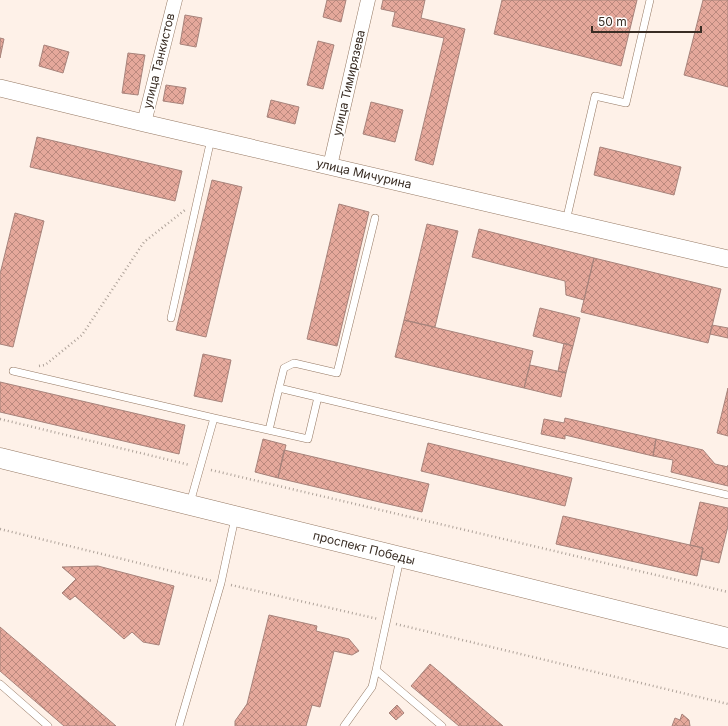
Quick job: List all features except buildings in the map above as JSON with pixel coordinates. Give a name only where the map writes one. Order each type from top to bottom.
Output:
[{"type":"main road","name":"проспект Победы","points":[[0,458],[728,638]]},
{"type":"street","name":"улица Танкистов","points":[[144,123],[175,0]]},
{"type":"street","name":"улица Тимирязева","points":[[330,166],[368,0]]},
{"type":"street","name":"улица Мичурина","points":[[0,88],[728,259]]},
{"type":"lane","points":[[566,221],[595,96],[626,103],[650,0]]},
{"type":"lane","points":[[171,318],[212,138]]},
{"type":"lane","points":[[270,430],[284,368],[294,363],[337,373],[375,218]]},
{"type":"lane","points":[[13,371],[308,439],[318,397]]},
{"type":"lane","points":[[280,388],[728,495]]},
{"type":"lane","points":[[190,505],[214,418]]},
{"type":"lane","points":[[179,726],[221,583],[236,516]]},
{"type":"lane","points":[[344,726],[372,687],[401,557]]},
{"type":"lane","points":[[376,670],[442,726]]},
{"type":"lane","points":[[0,684],[48,726]]},
{"type":"path","points":[[45,365],[82,335],[144,242],[187,208]]},
{"type":"path","points":[[0,419],[728,592]]},
{"type":"path","points":[[0,529],[728,704]]}]
